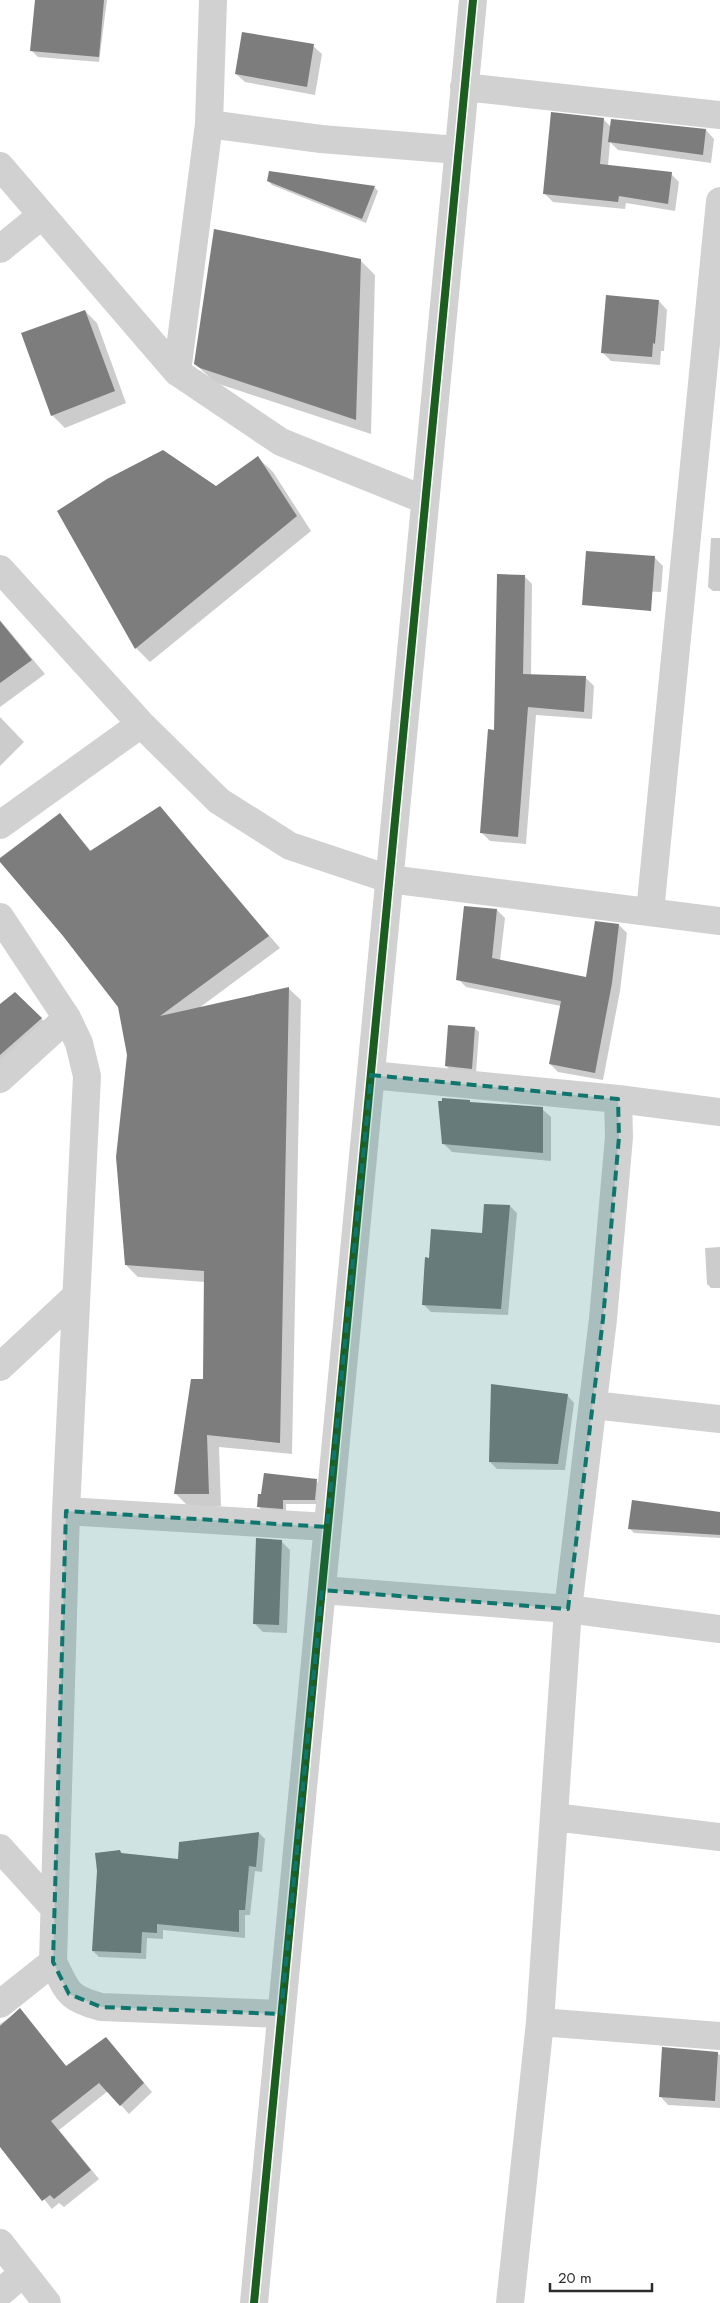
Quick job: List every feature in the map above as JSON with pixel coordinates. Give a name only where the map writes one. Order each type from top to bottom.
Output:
[{"type":"street","points":[[177,372],[209,124],[213,0]]},
{"type":"street","points":[[254,2303],[473,0]]},
{"type":"street","points":[[464,87],[720,115]]},
{"type":"street","points":[[209,124],[321,139],[458,150]]},
{"type":"street","points":[[0,166],[177,372],[282,442],[425,500]]},
{"type":"street","points":[[650,912],[720,202]]},
{"type":"street","points":[[0,249],[42,215]]},
{"type":"street","points":[[0,569],[141,724],[219,801],[290,846],[389,879],[720,921]]},
{"type":"street","points":[[0,825],[141,724]]},
{"type":"street","points":[[0,917],[67,1018],[79,1043],[87,1076],[66,1511],[52,1962],[69,1994],[82,2002],[101,2007],[282,2014]]},
{"type":"street","points":[[0,1079],[67,1018]]},
{"type":"street","points":[[371,1075],[618,1099],[720,1112]]},
{"type":"street","points":[[510,2303],[540,2022],[568,1610],[604,1319],[619,1137],[616,1118],[618,1099]]},
{"type":"street","points":[[0,1366],[76,1296]]},
{"type":"street","points":[[593,1405],[720,1419]]},
{"type":"street","points":[[66,1511],[328,1527]]},
{"type":"street","points":[[322,1590],[568,1610],[720,1629]]},
{"type":"street","points":[[554,1817],[720,1837]]},
{"type":"street","points":[[0,1848],[54,1908]]},
{"type":"street","points":[[0,2004],[52,1962]]},
{"type":"street","points":[[540,2022],[720,2036]]},
{"type":"street","points":[[0,2242],[47,2303]]},
{"type":"street","points":[[0,2292],[23,2273]]},
{"type":"highlighted area","points":[[371,1075],[618,1099],[619,1137],[603,1319],[568,1609],[322,1590],[281,2014],[101,2007],[69,1994],[53,1962],[66,1511],[327,1527]]},
{"type":"building","points":[[35,0],[104,0],[99,57],[30,51]]},
{"type":"building","points":[[242,32],[314,44],[307,87],[235,74]]},
{"type":"building","points":[[551,112],[604,118],[600,164],[672,172],[668,204],[619,196],[618,202],[543,194]]},
{"type":"building","points":[[611,119],[706,129],[703,155],[608,142]]},
{"type":"building","points":[[269,171],[375,186],[362,219],[267,181]]},
{"type":"building","points":[[214,229],[361,259],[356,420],[200,368],[194,364]]},
{"type":"building","points":[[606,295],[659,300],[652,357],[601,353]]},
{"type":"building","points":[[85,310],[115,391],[51,416],[21,333]]},
{"type":"building","points":[[163,450],[216,486],[258,456],[297,516],[135,649],[57,511],[107,479]]},
{"type":"building","points":[[586,551],[655,556],[651,611],[582,605]]},
{"type":"building","points":[[497,574],[525,575],[523,674],[586,676],[584,712],[528,707],[518,837],[480,833],[488,729],[494,730]]},
{"type":"building","points":[[0,621],[32,660],[0,683]]},
{"type":"building","points":[[160,806],[269,936],[160,1016],[289,987],[280,1443],[207,1435],[209,1494],[174,1494],[191,1379],[203,1379],[204,1271],[125,1265],[116,1157],[127,1055],[118,1007],[63,936],[0,862],[0,858],[60,813],[90,851]]},
{"type":"building","points":[[464,906],[497,909],[492,958],[586,977],[595,921],[619,924],[612,983],[595,1073],[549,1064],[561,1001],[456,980]]},
{"type":"building","points":[[15,992],[42,1018],[0,1055],[0,1004]]},
{"type":"building","points":[[448,1025],[475,1027],[472,1069],[445,1066]]},
{"type":"building","points":[[442,1098],[543,1107],[543,1153],[442,1144],[438,1101],[442,1101]]},
{"type":"building","points":[[484,1204],[510,1205],[501,1309],[422,1305],[425,1257],[429,1258],[431,1229],[482,1233]]},
{"type":"building","points":[[491,1384],[568,1394],[558,1464],[489,1462]]},
{"type":"building","points":[[264,1473],[317,1479],[315,1500],[283,1500],[283,1509],[257,1507],[258,1494],[261,1494]]},
{"type":"building","points":[[632,1500],[720,1512],[720,1535],[628,1529]]},
{"type":"building","points":[[256,1538],[282,1540],[279,1625],[253,1624]]},
{"type":"building","points":[[259,1832],[256,1867],[249,1866],[245,1910],[239,1910],[239,1932],[157,1924],[157,1933],[142,1932],[141,1953],[92,1951],[97,1871],[95,1853],[120,1850],[121,1853],[178,1859],[179,1842]]},
{"type":"building","points":[[20,2008],[66,2066],[106,2037],[144,2083],[120,2106],[99,2083],[51,2121],[91,2170],[54,2199],[50,2195],[42,2201],[0,2147],[0,2026]]},
{"type":"building","points":[[662,2047],[718,2052],[715,2101],[659,2097]]},
{"type":"cycle path","points":[[254,2303],[473,0]]}]
